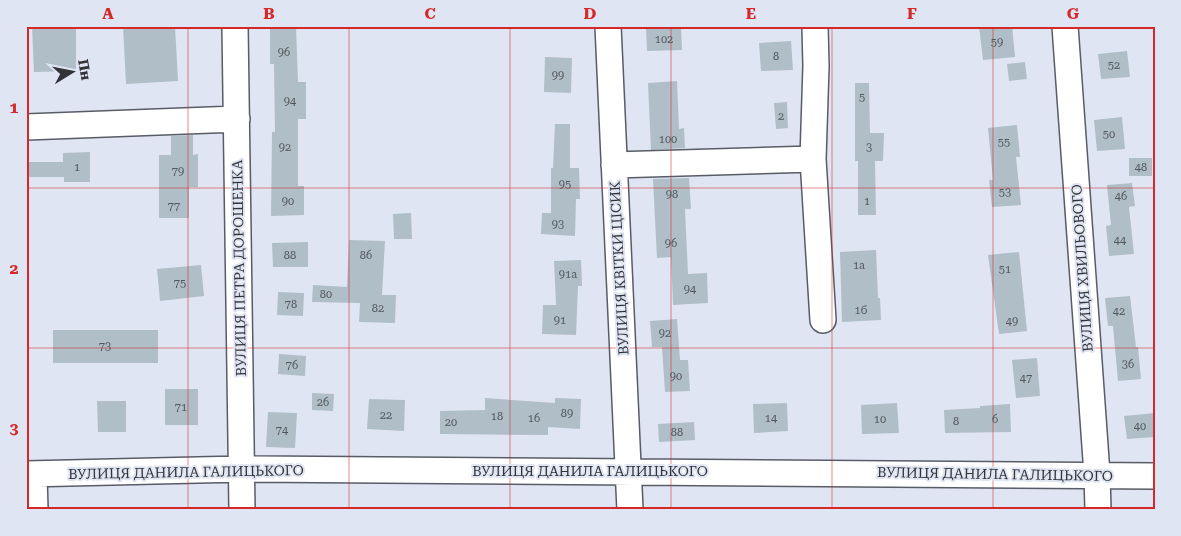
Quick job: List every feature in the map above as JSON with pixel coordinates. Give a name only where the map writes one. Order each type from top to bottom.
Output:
[{"type":"street","name":"ВУЛИЦЯ ПЕТРА ДОРОШЕНКА","points":[[236,26],[242,510]]},
{"type":"street","name":"ВУЛИЦЯ КВІТКИ ЦІСИК","points":[[608,26],[630,510]]},
{"type":"street","points":[[814,26],[816,66],[812,159],[823,320]]},
{"type":"street","name":"ВУЛИЦЯ ХВИЛЬОВОГО","points":[[1065,26],[1098,510]]},
{"type":"street","points":[[26,127],[237,119]]},
{"type":"street","points":[[614,165],[812,159]]},
{"type":"street","name":"ВУЛИЦЯ ДАНИЛА ГАЛИЦЬКОГО","points":[[30,474],[241,469],[1097,474],[1155,476]]},
{"type":"street","points":[[30,474],[35,510]]},
{"type":"building","points":[[32,26],[76,26],[76,71],[34,72]]},
{"type":"building","points":[[123,26],[175,26],[178,81],[126,84]]},
{"type":"building","points":[[270,26],[296,26],[298,82],[306,82],[306,119],[298,119],[298,186],[304,186],[304,215],[271,216],[272,132],[275,132],[274,64],[270,64]]},
{"type":"building","points":[[979,26],[1012,26],[1015,57],[983,60]]},
{"type":"building","points":[[681,27],[682,50],[647,51],[646,28]]},
{"type":"building","points":[[791,41],[793,70],[761,71],[759,43]]},
{"type":"building","points":[[1127,51],[1130,77],[1101,79],[1098,54]]},
{"type":"building","points":[[545,57],[572,58],[571,93],[544,92]]},
{"type":"building","points":[[1025,62],[1027,79],[1009,81],[1007,64]]},
{"type":"building","points":[[677,81],[679,129],[684,128],[685,148],[651,150],[648,83]]},
{"type":"building","points":[[855,83],[869,83],[870,133],[884,133],[883,161],[875,161],[876,215],[858,215],[858,161],[855,161]]},
{"type":"building","points":[[787,102],[788,128],[776,129],[774,103]]},
{"type":"building","points":[[1122,117],[1125,149],[1097,151],[1094,120]]},
{"type":"building","points":[[555,124],[570,124],[570,168],[579,168],[580,199],[576,199],[575,236],[541,234],[542,213],[551,213],[551,168],[553,168]]},
{"type":"building","points":[[1017,125],[1020,157],[1016,157],[1021,205],[992,207],[989,180],[993,180],[988,128]]},
{"type":"building","points":[[193,135],[193,155],[198,154],[198,187],[189,187],[189,218],[159,218],[159,155],[171,155],[171,136]]},
{"type":"building","points":[[90,152],[90,182],[64,182],[64,177],[26,177],[26,162],[63,162],[63,153]]},
{"type":"building","points":[[1129,158],[1152,158],[1152,176],[1129,176]]},
{"type":"building","points":[[689,178],[691,209],[685,209],[688,274],[707,273],[708,303],[673,305],[671,257],[657,258],[653,179]]},
{"type":"building","points":[[1132,183],[1135,206],[1129,207],[1134,254],[1109,256],[1106,226],[1111,225],[1107,185]]},
{"type":"building","points":[[411,213],[412,239],[394,239],[393,214]]},
{"type":"building","points":[[349,240],[385,241],[382,295],[396,295],[395,323],[359,322],[360,303],[312,302],[313,285],[347,287]]},
{"type":"building","points":[[308,242],[308,267],[273,267],[272,243]]},
{"type":"building","points":[[876,250],[881,320],[842,322],[840,252]]},
{"type":"building","points":[[1019,252],[1027,331],[999,334],[988,255]]},
{"type":"building","points":[[581,260],[582,286],[578,286],[576,335],[542,334],[543,305],[556,305],[554,261]]},
{"type":"building","points":[[201,265],[204,296],[160,301],[157,269]]},
{"type":"building","points":[[278,292],[304,293],[303,316],[277,315]]},
{"type":"building","points":[[1130,296],[1141,379],[1118,381],[1113,326],[1108,326],[1105,298]]},
{"type":"building","points":[[677,319],[680,360],[688,360],[690,391],[665,392],[662,347],[652,347],[650,321]]},
{"type":"building","points":[[53,330],[158,330],[158,363],[53,363]]},
{"type":"building","points":[[279,354],[306,356],[305,376],[278,374]]},
{"type":"building","points":[[1037,358],[1040,396],[1016,398],[1012,360]]},
{"type":"building","points":[[165,389],[198,389],[198,425],[165,425]]},
{"type":"building","points":[[312,393],[334,394],[333,411],[312,410]]},
{"type":"building","points":[[485,398],[555,403],[555,398],[581,399],[580,429],[548,427],[548,435],[440,434],[440,411],[485,410]]},
{"type":"building","points":[[369,399],[405,400],[404,431],[367,429]]},
{"type":"building","points":[[97,401],[126,401],[126,432],[98,432]]},
{"type":"building","points":[[787,403],[788,431],[754,433],[753,404]]},
{"type":"building","points":[[897,403],[899,433],[862,434],[861,405]]},
{"type":"building","points":[[1010,404],[1011,432],[945,433],[944,410]]},
{"type":"building","points":[[268,412],[297,413],[295,448],[266,447]]},
{"type":"building","points":[[1155,413],[1155,437],[1127,439],[1124,416]]},
{"type":"building","points":[[694,422],[695,440],[659,442],[658,424]]}]
